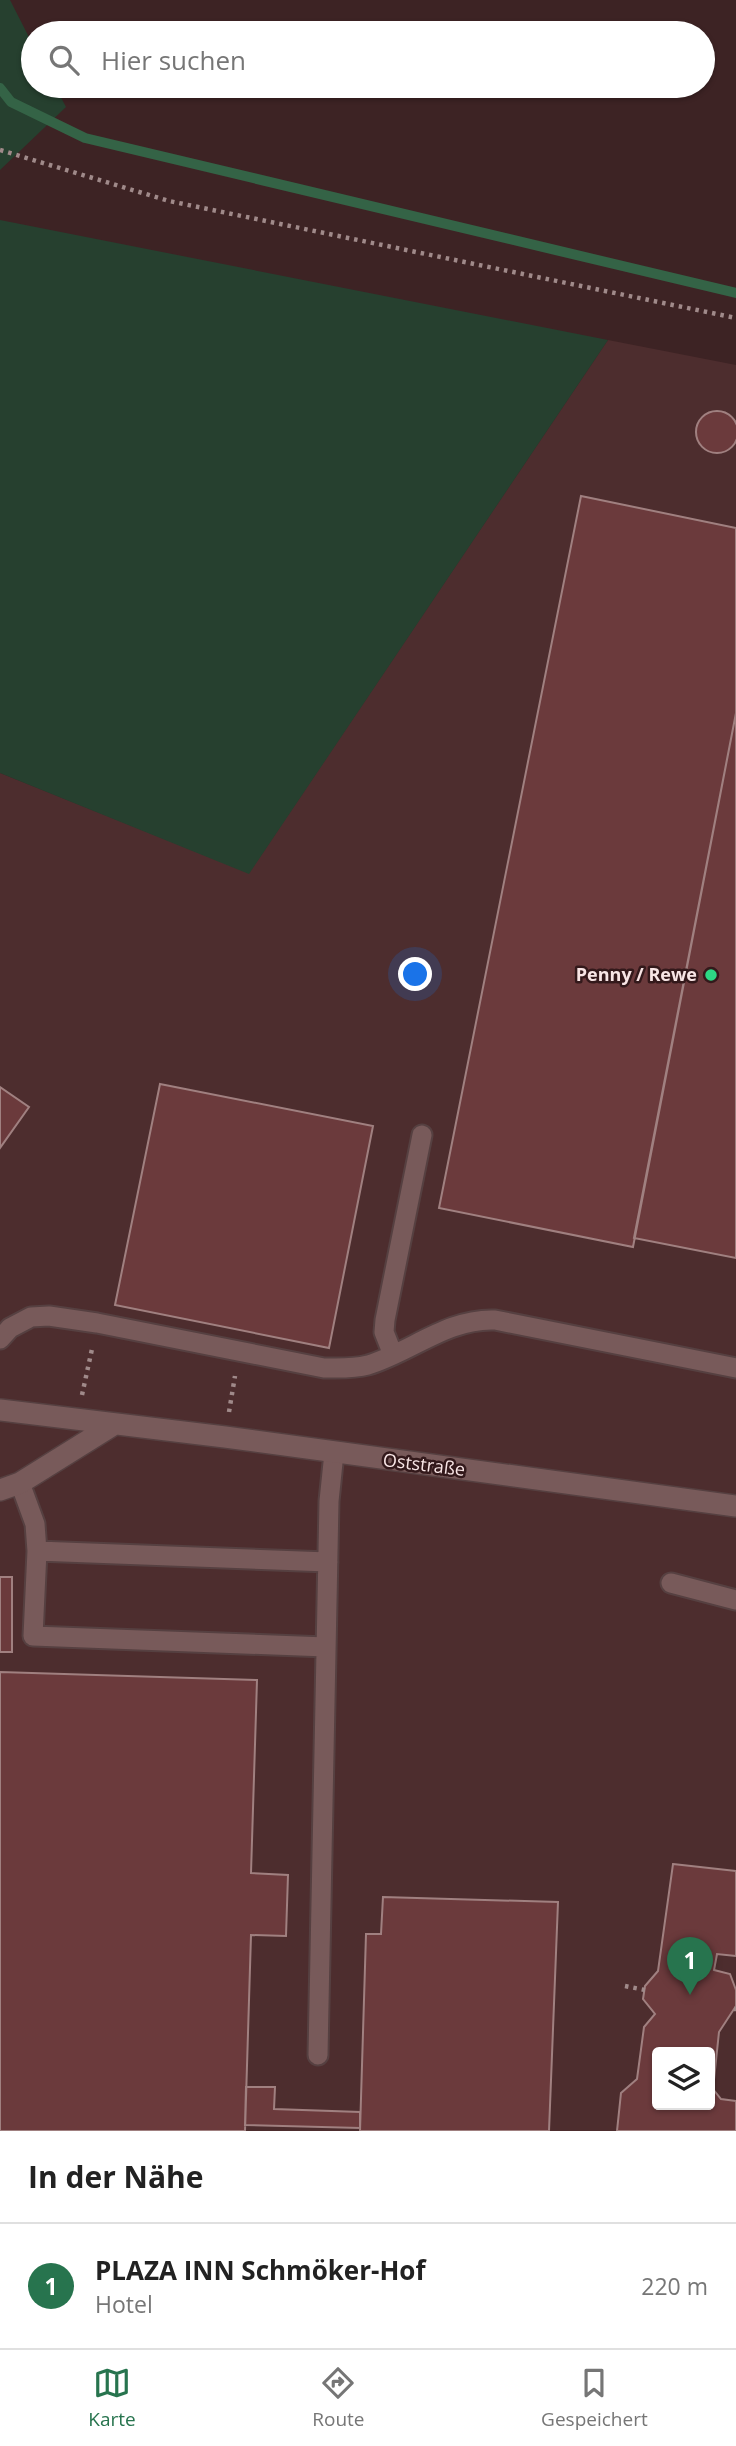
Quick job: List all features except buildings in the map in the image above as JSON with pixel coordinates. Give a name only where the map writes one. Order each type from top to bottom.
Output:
[{"type":"street","name":"Oststraße","points":[[0,1410],[225,1437],[334,1454],[736,1506]]},
{"type":"street","points":[[10,1486],[113,1425]]},
{"type":"lane","points":[[393,1355],[384,1332],[385,1320],[422,1135]]},
{"type":"lane","points":[[0,1339],[10,1328],[31,1317],[49,1316],[324,1368],[348,1369],[368,1365],[393,1355],[458,1325],[477,1320],[495,1320],[736,1368]]},
{"type":"lane","points":[[318,2055],[329,1501],[334,1454]]},
{"type":"lane","points":[[10,1486],[35,1524],[37,1551],[33,1636],[326,1647]]},
{"type":"lane","points":[[37,1551],[328,1562]]},
{"type":"lane","points":[[671,1583],[736,1600]]},
{"type":"path","points":[[0,150],[169,201],[736,318]]},
{"type":"path","points":[[77,1420],[97,1323]]},
{"type":"path","points":[[225,1437],[239,1352]]},
{"type":"path","points":[[625,1986],[645,1990]]},
{"type":"shaded area","points":[[608,340],[736,365],[736,2131],[0,2131],[0,773],[249,873]]},
{"type":"green space","points":[[0,0],[10,0],[21,22],[21,98],[61,98],[66,107],[0,170]]},
{"type":"green space","points":[[0,220],[608,340],[249,874],[0,773]]},
{"type":"waterway","points":[[0,88],[11,102],[85,138],[736,293]]},
{"type":"place","name":"Penny / Rewe","points":[[711,975]]},
{"type":"place","name":"PLAZA INN Schmöker-Hof","points":[[690,1995]]}]
